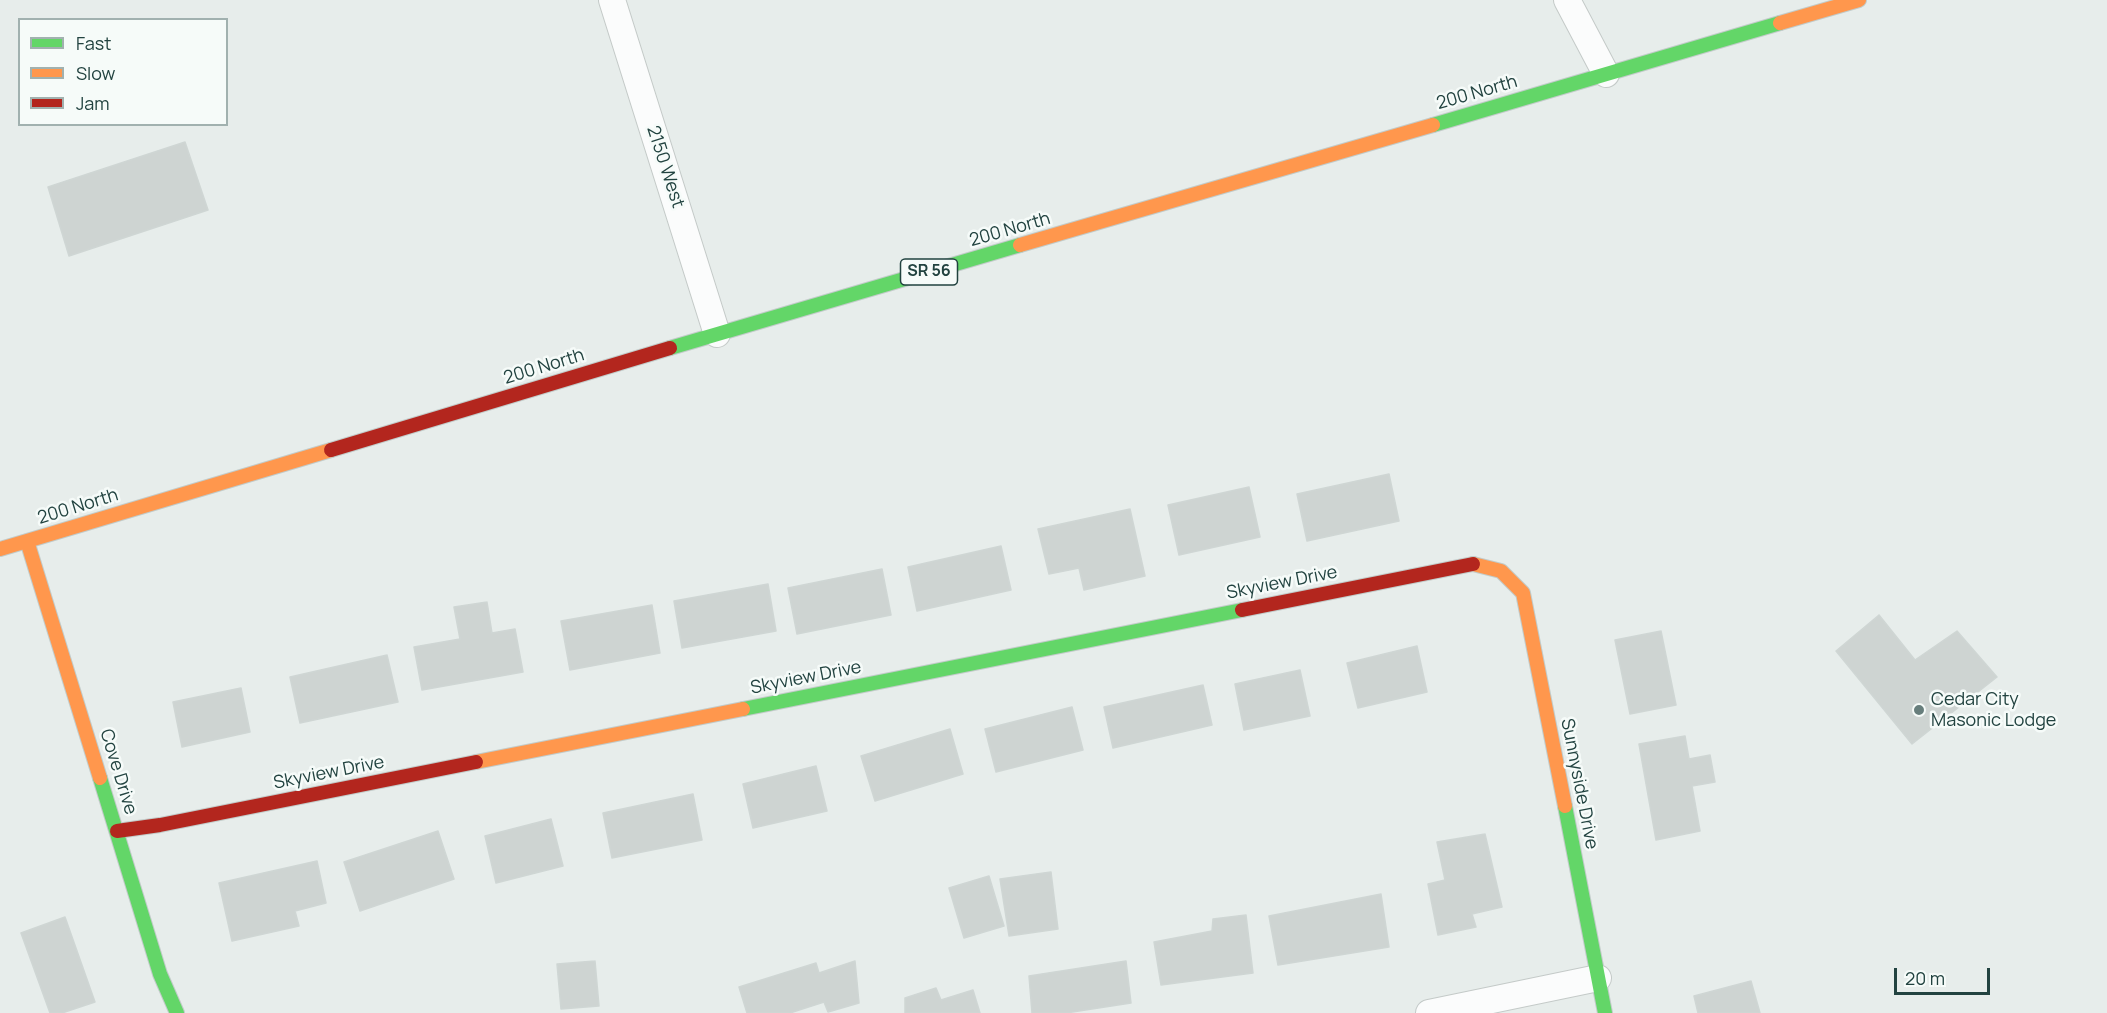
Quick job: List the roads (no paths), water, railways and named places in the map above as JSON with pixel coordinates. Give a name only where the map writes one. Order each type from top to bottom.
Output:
[{"type":"main road","name":"200 North","points":[[0,549],[717,334],[1859,0]]},
{"type":"main road","name":"Cove Drive","points":[[27,541],[160,974],[177,1013]]},
{"type":"main road","name":"Skyview Drive","points":[[117,831],[160,825],[1471,564],[1501,571]]},
{"type":"main road","name":"Sunnyside Drive","points":[[1501,571],[1523,593],[1605,1013]]},
{"type":"street","name":"2150 West","points":[[612,0],[717,334]]},
{"type":"street","points":[[1567,0],[1606,74]]},
{"type":"street","points":[[1428,1013],[1598,978]]},
{"type":"place","name":"Cedar City Masonic Lodge","points":[[1919,710]]}]
